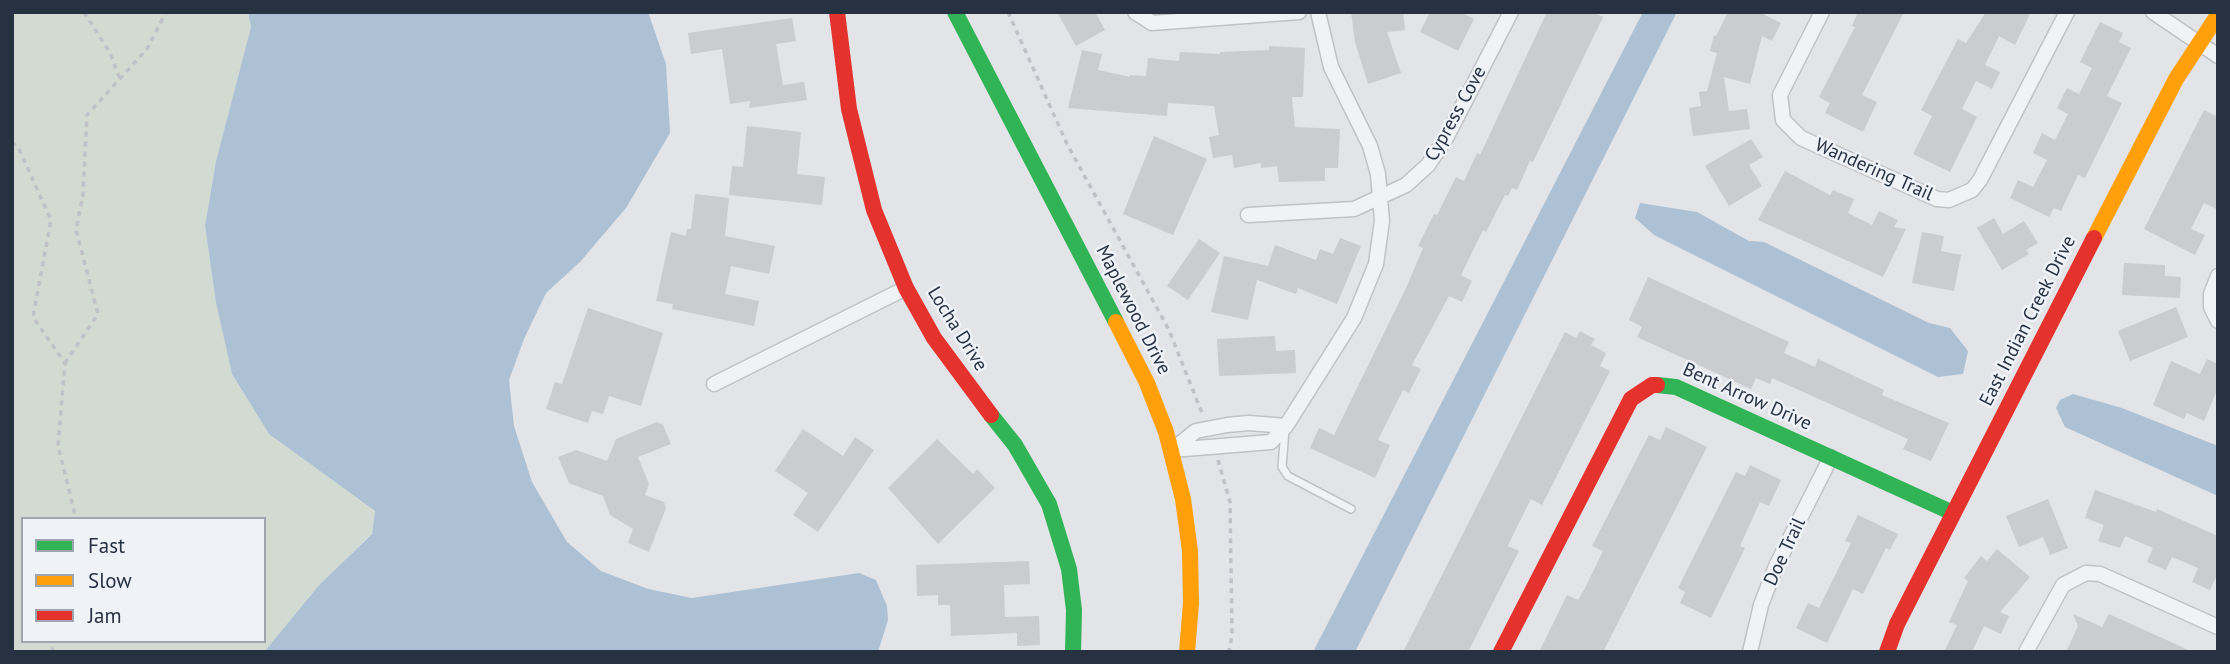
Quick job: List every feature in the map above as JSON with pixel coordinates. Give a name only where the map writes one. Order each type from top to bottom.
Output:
[{"type":"street","name":"Locha Drive","points":[[837,12],[849,109],[859,160],[874,210],[906,288],[963,381],[1022,456],[1049,504],[1069,569],[1073,652]]},
{"type":"street","name":"Maplewood Drive","points":[[955,12],[1147,383],[1172,450],[1183,499],[1190,551],[1191,603],[1187,652]]},
{"type":"street","points":[[1135,12],[1153,23],[1299,12]]},
{"type":"street","points":[[1172,450],[1271,442],[1286,426],[1367,292],[1381,236],[1381,195],[1370,146],[1328,60],[1318,12]]},
{"type":"street","name":"Cypress Cove","points":[[1248,215],[1339,211],[1368,205],[1381,195],[1406,185],[1428,165],[1445,140],[1511,12]]},
{"type":"street","name":"Wandering Trail","points":[[1822,12],[1780,96],[1783,120],[1801,138],[1937,199],[1949,200],[1972,190],[1980,180],[2067,12]]},
{"type":"street","points":[[2153,12],[2218,56]]},
{"type":"street","name":"East Indian Creek Drive","points":[[1887,652],[1897,624],[2176,79],[2218,15]]},
{"type":"street","points":[[2218,276],[2211,294],[2211,307],[2218,321]]},
{"type":"street","points":[[714,384],[906,288]]},
{"type":"street","name":"Bent Arrow Drive","points":[[1501,652],[1631,399],[1640,390],[1652,385],[1676,387],[1953,513]]},
{"type":"street","points":[[1172,450],[1196,431],[1249,423],[1286,426]]},
{"type":"street","name":"Doe Trail","points":[[1750,652],[1761,605],[1776,566],[1831,457]]},
{"type":"street","points":[[2026,652],[2063,585],[2086,573],[2100,574],[2218,627]]},
{"type":"lane","points":[[1286,426],[1281,452],[1282,467],[1289,476],[1352,509]]},
{"type":"path","points":[[84,12],[110,53],[120,79]]},
{"type":"path","points":[[76,517],[58,444],[65,363],[98,314],[76,230],[83,195],[87,115],[147,49],[166,12]]},
{"type":"path","points":[[1008,12],[1067,144],[1169,330],[1202,411]]},
{"type":"path","points":[[12,142],[19,149],[51,220],[33,317],[65,363]]},
{"type":"path","points":[[1220,466],[1230,502],[1229,652]]},
{"type":"shaded area","points":[[12,12],[248,12],[251,27],[216,161],[205,226],[216,303],[232,374],[269,434],[375,511],[372,533],[320,584],[264,652],[12,652]]},
{"type":"water","points":[[248,12],[648,12],[666,64],[670,133],[626,208],[580,262],[546,293],[524,339],[509,380],[514,426],[532,482],[567,542],[601,571],[648,589],[692,598],[859,573],[876,580],[887,606],[888,620],[878,652],[264,652],[320,584],[372,534],[375,511],[269,434],[232,374],[216,303],[205,226],[216,161],[251,27]]},
{"type":"water","points":[[1643,12],[1677,12],[1355,652],[1313,652]]},
{"type":"water","points":[[1640,203],[1697,212],[1749,241],[1764,242],[1929,323],[1950,328],[1968,351],[1963,374],[1938,377],[1654,235],[1635,218]]},
{"type":"water","points":[[2073,394],[2122,408],[2218,446],[2218,496],[2065,427],[2056,408],[2060,400]]},
{"type":"building","points":[[1057,12],[1095,12],[1105,30],[1076,46]]},
{"type":"building","points":[[1351,12],[1403,12],[1405,30],[1387,32],[1401,73],[1368,84],[1355,42]]},
{"type":"building","points":[[1430,12],[1461,12],[1474,19],[1458,51],[1420,32]]},
{"type":"building","points":[[1547,12],[1593,12],[1603,17],[1533,162],[1530,161],[1517,190],[1512,188],[1508,196],[1505,195],[1486,232],[1483,230],[1461,275],[1472,281],[1462,302],[1449,296],[1412,365],[1421,369],[1409,393],[1403,390],[1378,440],[1390,445],[1375,478],[1310,448],[1319,428],[1334,435],[1407,286],[1423,248],[1418,246],[1434,214],[1437,215],[1456,177],[1464,181],[1477,153],[1480,155]]},
{"type":"building","points":[[1728,12],[1759,12],[1781,23],[1772,41],[1762,36],[1750,84],[1724,77],[1729,111],[1747,109],[1750,129],[1693,136],[1689,108],[1701,106],[1699,92],[1707,91],[1717,53],[1710,51],[1714,35],[1716,36]]},
{"type":"building","points":[[1858,12],[1904,12],[1862,95],[1877,102],[1863,132],[1825,113],[1830,103],[1819,97],[1855,27],[1852,26]]},
{"type":"building","points":[[1986,12],[2031,12],[2015,45],[1999,36],[1985,65],[2000,72],[1992,89],[1976,81],[1962,109],[1977,117],[1950,172],[1913,154],[1932,116],[1921,110],[1958,39],[1966,43]]},
{"type":"building","points":[[792,18],[796,41],[776,44],[783,85],[804,82],[807,100],[749,108],[750,101],[730,104],[722,49],[691,54],[688,33]]},
{"type":"building","points":[[2100,22],[2123,33],[2119,42],[2131,48],[2107,96],[2122,103],[2085,178],[2078,175],[2061,211],[2054,208],[2049,217],[2010,198],[2018,180],[2033,187],[2047,160],[2033,153],[2042,133],[2055,140],[2068,114],[2057,108],[2067,88],[2079,94],[2092,68],[2080,62]]},
{"type":"building","points":[[1269,46],[1305,48],[1303,97],[1292,97],[1295,127],[1340,129],[1338,168],[1325,168],[1325,181],[1279,182],[1277,166],[1261,168],[1261,163],[1234,168],[1232,155],[1213,158],[1209,137],[1219,135],[1214,106],[1168,103],[1167,116],[1068,108],[1082,50],[1102,54],[1098,70],[1130,77],[1146,76],[1148,58],[1179,61],[1180,52],[1220,54],[1269,50]]},
{"type":"building","points":[[2204,110],[2218,117],[2218,210],[2204,203],[2191,229],[2205,235],[2195,255],[2144,229]]},
{"type":"building","points":[[747,126],[801,132],[797,174],[825,177],[822,205],[729,195],[732,166],[743,167]]},
{"type":"building","points":[[1154,136],[1207,159],[1173,235],[1123,214]]},
{"type":"building","points":[[1751,139],[1763,157],[1749,165],[1762,186],[1729,206],[1705,166]]},
{"type":"building","points":[[1785,171],[1830,195],[1833,190],[1854,199],[1848,213],[1872,225],[1879,211],[1898,220],[1894,227],[1906,229],[1883,277],[1758,220]]},
{"type":"building","points":[[695,194],[729,198],[725,236],[775,246],[769,274],[731,266],[725,294],[759,301],[754,326],[672,309],[673,304],[656,301],[671,232],[686,236],[687,229],[691,229]]},
{"type":"building","points":[[1994,218],[2003,234],[2024,221],[2038,243],[2026,250],[2029,254],[2002,270],[1977,228]]},
{"type":"building","points":[[1922,232],[1944,236],[1941,251],[1961,255],[1954,291],[1912,283]]},
{"type":"building","points":[[1340,238],[1361,246],[1337,304],[1298,288],[1296,294],[1257,280],[1248,320],[1211,312],[1224,256],[1268,266],[1275,245],[1316,260],[1320,249],[1333,254]]},
{"type":"building","points":[[1199,239],[1220,253],[1188,300],[1167,286]]},
{"type":"building","points":[[2124,263],[2165,265],[2165,276],[2181,277],[2180,298],[2122,295]]},
{"type":"building","points":[[1648,277],[1789,342],[1784,353],[1815,367],[1818,359],[1884,390],[1882,395],[1949,423],[1931,461],[1903,449],[1908,439],[1772,378],[1770,384],[1756,378],[1751,389],[1637,337],[1642,327],[1629,320]]},
{"type":"building","points":[[2176,307],[2188,337],[2130,361],[2118,331]]},
{"type":"building","points":[[588,308],[663,333],[641,406],[609,396],[603,414],[592,411],[588,423],[546,409],[555,382],[562,384]]},
{"type":"building","points":[[1580,331],[1595,339],[1591,345],[1606,353],[1600,366],[1610,371],[1542,505],[1531,499],[1508,546],[1519,551],[1468,652],[1403,652],[1565,332],[1576,338]]},
{"type":"building","points":[[1275,336],[1276,351],[1295,350],[1296,373],[1219,376],[1217,339]]},
{"type":"building","points":[[2207,359],[2218,364],[2218,388],[2204,421],[2187,413],[2184,419],[2153,405],[2171,361],[2200,374]]},
{"type":"building","points":[[657,422],[663,425],[671,444],[638,457],[649,484],[645,495],[664,502],[666,508],[649,552],[628,543],[633,529],[610,515],[603,496],[569,483],[558,457],[576,450],[607,461],[616,439]]},
{"type":"building","points":[[1666,427],[1707,447],[1603,652],[1539,652],[1567,595],[1578,600],[1585,588],[1603,551],[1592,546],[1649,435],[1660,440]]},
{"type":"building","points":[[803,429],[843,456],[855,437],[874,450],[818,532],[793,515],[808,493],[775,471]]},
{"type":"building","points":[[937,439],[973,474],[977,469],[995,488],[938,544],[888,488]]},
{"type":"building","points":[[1750,465],[1781,480],[1769,506],[1760,502],[1740,546],[1745,548],[1711,618],[1680,603],[1685,592],[1678,588],[1736,472],[1745,476]]},
{"type":"building","points":[[2095,490],[2156,512],[2157,509],[2218,536],[2218,573],[2210,590],[2192,582],[2198,568],[2172,557],[2166,570],[2147,562],[2153,548],[2125,536],[2120,548],[2098,541],[2104,525],[2085,518]]},
{"type":"building","points":[[2048,499],[2068,548],[2050,555],[2043,537],[2019,547],[2006,516]]},
{"type":"building","points":[[1858,515],[1898,534],[1890,550],[1886,548],[1863,594],[1853,589],[1827,643],[1796,628],[1808,603],[1819,608],[1851,543],[1845,541]]},
{"type":"building","points":[[1997,549],[2030,577],[2000,612],[2009,616],[2001,634],[1984,626],[1972,652],[1944,652],[1957,625],[1949,622],[1968,581],[1964,578],[1981,556],[1987,561]]},
{"type":"building","points":[[1029,561],[1030,584],[1004,585],[1005,617],[1039,616],[1040,645],[1017,646],[1017,633],[951,636],[950,605],[938,605],[938,595],[917,596],[916,565]]},
{"type":"building","points":[[2073,614],[2102,627],[2109,614],[2193,652],[2066,652],[2078,626]]},
{"type":"traffic: fast","points":[[955,12],[1116,322]]},
{"type":"traffic: fast","points":[[1657,385],[1676,387],[1953,513]]},
{"type":"traffic: fast","points":[[991,415],[1015,445],[1049,504],[1069,569],[1074,610],[1073,652]]},
{"type":"traffic: slow","points":[[2094,238],[2176,79],[2218,15]]},
{"type":"traffic: slow","points":[[1116,322],[1147,383],[1166,432],[1183,499],[1190,551],[1191,603],[1187,652]]},
{"type":"traffic: jam","points":[[837,12],[849,109],[874,210],[906,288],[934,338],[991,415]]},
{"type":"traffic: jam","points":[[1887,652],[1897,624],[2094,238]]},
{"type":"traffic: jam","points":[[1501,652],[1631,399],[1652,385],[1657,385]]}]
